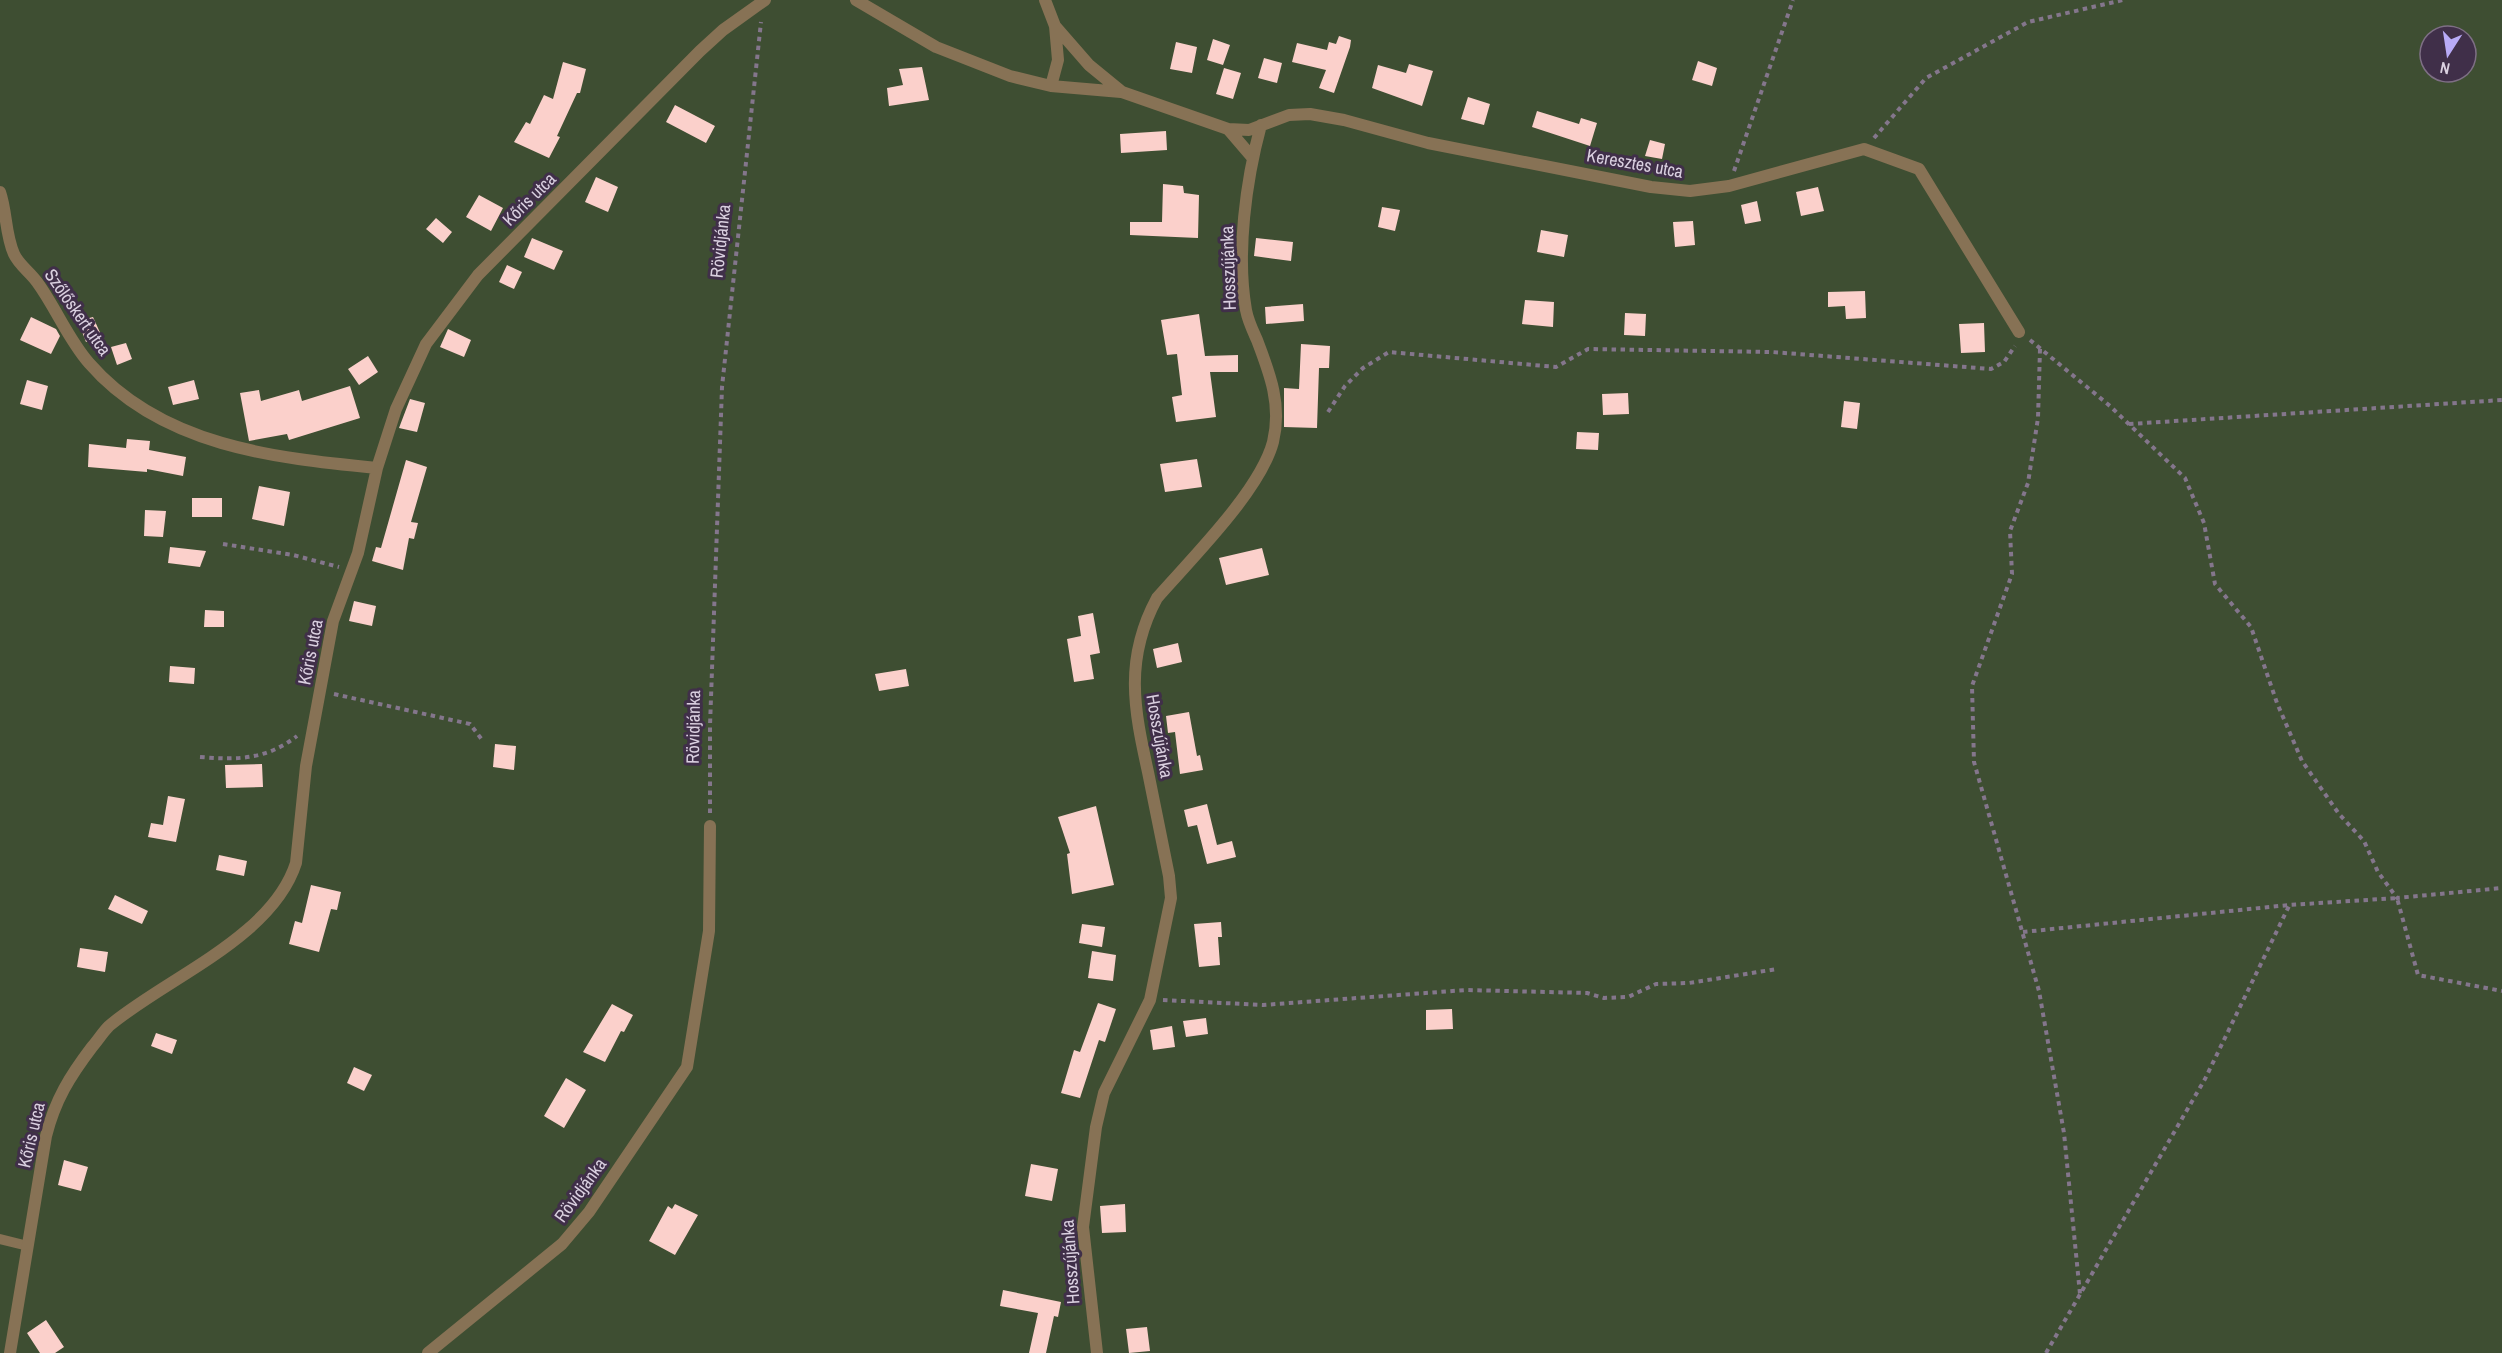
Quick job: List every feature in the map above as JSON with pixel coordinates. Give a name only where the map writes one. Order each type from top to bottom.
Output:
[{"type":"street","name":"Kőris utca","points":[[10,1353],[46,1136],[55,1104],[70,1076],[108,1027],[220,950],[278,900],[292,877],[296,862],[306,766],[333,621],[352,570],[377,468],[396,409],[426,344],[478,275],[700,51],[723,30],[764,0]]},
{"type":"street","points":[[856,0],[936,48],[1010,76],[1051,86],[1122,92]]},
{"type":"street","name":"Keresztes utca","points":[[1045,0],[1055,26],[1089,65],[1122,92],[1228,129],[1249,130],[1289,115],[1310,114],[1344,120],[1428,142],[1651,187],[1690,191],[1729,186],[1864,149]]},
{"type":"street","points":[[1051,86],[1058,60],[1055,26]]},
{"type":"street","points":[[1252,157],[1261,125]]},
{"type":"street","points":[[1228,129],[1252,157]]},
{"type":"street","points":[[1864,149],[1918,169],[2019,332]]},
{"type":"street","name":"Hosszújánka","points":[[1097,1353],[1083,1227],[1096,1127],[1104,1093],[1150,1000],[1171,898],[1169,876],[1134,708],[1135,670],[1141,635],[1156,598],[1242,499],[1270,451],[1275,430],[1276,396],[1273,381],[1246,313],[1244,298],[1244,211],[1252,157]]},
{"type":"street","name":"Szőlőskert utca","points":[[0,192],[15,255],[37,282],[89,363],[131,402],[177,428],[215,442],[296,459],[377,468]]},
{"type":"street","name":"Rövidjánka","points":[[428,1353],[562,1244],[589,1212],[687,1067],[709,931],[710,826]]},
{"type":"lane","points":[[0,1239],[28,1246]]},
{"type":"path","name":"Rövidjánka","points":[[710,826],[711,714],[722,387],[764,0]]},
{"type":"path","points":[[1729,186],[1793,0]]},
{"type":"path","points":[[1864,149],[1926,78],[2028,22],[2122,0]]},
{"type":"path","points":[[1328,412],[1346,386],[1363,368],[1389,352],[1556,367],[1588,349],[1772,351],[1991,369],[2010,356],[2019,332],[2128,424],[2185,478],[2204,523],[2215,584],[2251,627],[2277,703],[2302,761],[2339,814],[2364,841],[2378,872],[2397,898],[2418,975],[2502,991]]},
{"type":"path","points":[[2040,349],[2038,418],[2028,483],[2010,531],[2012,574],[1972,686],[1974,762],[2039,991],[2064,1133],[2080,1294]]},
{"type":"path","points":[[2128,424],[2502,400]]},
{"type":"path","points":[[223,544],[293,555],[352,570]]},
{"type":"path","points":[[320,691],[470,724],[483,741]]},
{"type":"path","points":[[200,757],[232,759],[258,757],[276,751],[314,723]]},
{"type":"path","points":[[2023,932],[2289,905],[2502,888]]},
{"type":"path","points":[[2046,1353],[2205,1079],[2289,905]]},
{"type":"path","points":[[1150,1000],[1302,1004],[1466,990],[1587,993],[1604,998],[1628,997],[1656,984],[1689,983],[1777,969]]},
{"type":"green space","points":[[0,0],[2502,0],[2502,1353],[0,1353]]},
{"type":"building","points":[[1339,36],[1351,40],[1334,93],[1319,88],[1326,70],[1292,62],[1297,43],[1327,50],[1329,42],[1336,44]]},
{"type":"building","points":[[1213,39],[1230,45],[1223,65],[1207,60]]},
{"type":"building","points":[[1176,42],[1197,47],[1192,73],[1170,69]]},
{"type":"building","points":[[1264,58],[1282,63],[1277,83],[1258,78]]},
{"type":"building","points":[[1698,61],[1717,68],[1712,86],[1692,80]]},
{"type":"building","points":[[563,62],[586,69],[580,93],[577,93],[549,158],[514,142],[526,122],[530,124],[544,95],[553,99]]},
{"type":"building","points":[[1409,64],[1433,71],[1422,106],[1372,88],[1378,65],[1406,73]]},
{"type":"building","points":[[922,67],[929,100],[889,106],[887,88],[903,85],[899,69]]},
{"type":"building","points":[[1224,68],[1241,73],[1233,99],[1216,94]]},
{"type":"building","points":[[1468,97],[1490,104],[1484,125],[1461,119]]},
{"type":"building","points":[[675,105],[715,126],[706,143],[666,122]]},
{"type":"building","points":[[1537,111],[1579,124],[1581,118],[1597,123],[1590,146],[1532,127]]},
{"type":"building","points":[[1166,131],[1167,150],[1121,153],[1120,134]]},
{"type":"building","points":[[1650,140],[1665,144],[1662,159],[1645,156]]},
{"type":"building","points":[[596,177],[618,187],[608,212],[585,202]]},
{"type":"building","points":[[1163,184],[1183,186],[1184,193],[1199,195],[1198,238],[1130,235],[1130,222],[1162,222]]},
{"type":"building","points":[[1818,187],[1824,211],[1801,216],[1796,192]]},
{"type":"building","points":[[479,195],[503,208],[491,231],[466,217]]},
{"type":"building","points":[[1757,201],[1761,221],[1745,224],[1741,205]]},
{"type":"building","points":[[1382,207],[1400,210],[1395,231],[1378,227]]},
{"type":"building","points":[[436,218],[452,232],[443,243],[426,229]]},
{"type":"building","points":[[1693,221],[1695,245],[1675,247],[1673,222]]},
{"type":"building","points":[[1541,230],[1568,235],[1564,257],[1537,252]]},
{"type":"building","points":[[532,238],[563,251],[554,270],[524,257]]},
{"type":"building","points":[[1256,238],[1293,242],[1291,261],[1254,256]]},
{"type":"building","points":[[507,265],[522,272],[514,289],[499,282]]},
{"type":"building","points":[[1865,291],[1866,318],[1846,319],[1845,306],[1828,307],[1828,292]]},
{"type":"building","points":[[1525,300],[1554,302],[1553,327],[1522,324]]},
{"type":"building","points":[[1303,304],[1304,321],[1266,324],[1265,307]]},
{"type":"building","points":[[1625,313],[1646,314],[1645,336],[1624,335]]},
{"type":"building","points":[[1199,314],[1205,356],[1238,355],[1238,372],[1210,372],[1216,417],[1176,422],[1172,397],[1182,395],[1177,354],[1167,355],[1161,320]]},
{"type":"building","points":[[31,317],[56,329],[60,336],[51,354],[20,340]]},
{"type":"building","points":[[93,317],[102,337],[86,342],[78,321]]},
{"type":"building","points":[[1984,323],[1985,352],[1961,353],[1959,324]]},
{"type":"building","points":[[448,329],[471,340],[464,357],[440,347]]},
{"type":"building","points":[[126,343],[132,359],[117,365],[111,347]]},
{"type":"building","points":[[1301,344],[1330,346],[1329,368],[1319,368],[1317,428],[1284,427],[1284,388],[1299,389]]},
{"type":"building","points":[[368,356],[378,372],[359,385],[348,369]]},
{"type":"building","points":[[27,380],[48,386],[42,410],[20,404]]},
{"type":"building","points":[[194,380],[199,399],[173,405],[168,387]]},
{"type":"building","points":[[350,386],[360,418],[289,440],[287,434],[249,441],[240,393],[259,390],[261,401],[299,390],[302,401]]},
{"type":"building","points":[[1628,393],[1629,414],[1603,415],[1602,394]]},
{"type":"building","points":[[410,399],[425,403],[417,432],[399,428]]},
{"type":"building","points":[[1844,401],[1860,403],[1857,429],[1841,427]]},
{"type":"building","points":[[1577,432],[1599,433],[1598,450],[1576,449]]},
{"type":"building","points":[[127,439],[150,441],[149,450],[186,457],[183,476],[147,469],[147,472],[88,467],[89,444],[126,448]]},
{"type":"building","points":[[1197,459],[1202,487],[1165,492],[1160,464]]},
{"type":"building","points":[[406,460],[427,467],[411,522],[418,523],[414,539],[409,538],[403,570],[372,561],[376,547],[381,548]]},
{"type":"building","points":[[259,486],[290,492],[284,526],[252,519]]},
{"type":"building","points":[[192,498],[222,498],[222,517],[192,517]]},
{"type":"building","points":[[145,510],[166,511],[163,537],[144,536]]},
{"type":"building","points":[[170,547],[206,551],[200,567],[168,563]]},
{"type":"building","points":[[1262,548],[1269,575],[1226,585],[1219,558]]},
{"type":"building","points":[[354,601],[376,606],[372,626],[349,621]]},
{"type":"building","points":[[205,610],[224,611],[224,627],[204,627]]},
{"type":"building","points":[[1093,613],[1100,653],[1090,655],[1094,679],[1074,682],[1067,639],[1081,636],[1078,616]]},
{"type":"building","points":[[1178,643],[1182,662],[1157,668],[1153,649]]},
{"type":"building","points":[[170,666],[195,668],[194,684],[169,682]]},
{"type":"building","points":[[906,669],[909,686],[879,691],[875,674]]},
{"type":"building","points":[[1189,712],[1197,756],[1200,755],[1203,770],[1180,774],[1175,732],[1168,733],[1166,716]]},
{"type":"building","points":[[495,744],[516,746],[514,770],[493,767]]},
{"type":"building","points":[[262,764],[263,787],[226,788],[225,765]]},
{"type":"building","points":[[168,796],[185,799],[176,842],[148,837],[151,823],[163,825]]},
{"type":"building","points":[[1207,804],[1217,845],[1232,841],[1236,857],[1207,864],[1197,825],[1188,827],[1184,810]]},
{"type":"building","points":[[1096,806],[1114,885],[1072,894],[1067,854],[1070,853],[1058,817]]},
{"type":"building","points":[[219,855],[247,861],[244,876],[216,870]]},
{"type":"building","points":[[311,885],[341,892],[337,910],[331,909],[319,952],[289,944],[295,921],[302,923]]},
{"type":"building","points":[[115,895],[148,911],[142,924],[108,909]]},
{"type":"building","points":[[1221,922],[1222,937],[1218,937],[1220,965],[1199,967],[1194,924]]},
{"type":"building","points":[[1082,924],[1105,927],[1102,947],[1079,943]]},
{"type":"building","points":[[80,948],[108,952],[105,972],[77,967]]},
{"type":"building","points":[[1092,951],[1116,955],[1113,981],[1088,978]]},
{"type":"building","points":[[1098,1003],[1116,1009],[1105,1042],[1099,1040],[1080,1098],[1061,1093],[1074,1050],[1080,1052]]},
{"type":"building","points":[[612,1004],[633,1015],[624,1032],[621,1031],[605,1062],[583,1052]]},
{"type":"building","points":[[1452,1009],[1453,1029],[1426,1030],[1426,1010]]},
{"type":"building","points":[[1206,1018],[1208,1034],[1186,1037],[1183,1021]]},
{"type":"building","points":[[1172,1026],[1175,1047],[1153,1050],[1150,1030]]},
{"type":"building","points":[[156,1033],[177,1040],[172,1054],[151,1046]]},
{"type":"building","points":[[354,1067],[372,1075],[364,1091],[347,1083]]},
{"type":"building","points":[[566,1078],[586,1090],[564,1128],[544,1116]]},
{"type":"building","points":[[64,1160],[88,1167],[81,1191],[58,1185]]},
{"type":"building","points":[[1031,1164],[1058,1169],[1052,1201],[1025,1196]]},
{"type":"building","points":[[675,1204],[698,1215],[675,1255],[649,1241],[668,1206],[672,1209]]},
{"type":"building","points":[[1125,1204],[1126,1232],[1102,1233],[1100,1206]]},
{"type":"building","points":[[1003,1290],[1061,1302],[1058,1317],[1054,1316],[1046,1353],[1029,1353],[1038,1313],[1000,1306]]},
{"type":"building","points":[[46,1320],[64,1347],[55,1353],[40,1353],[27,1333]]},
{"type":"building","points":[[1147,1327],[1150,1351],[1129,1353],[1126,1329]]}]
